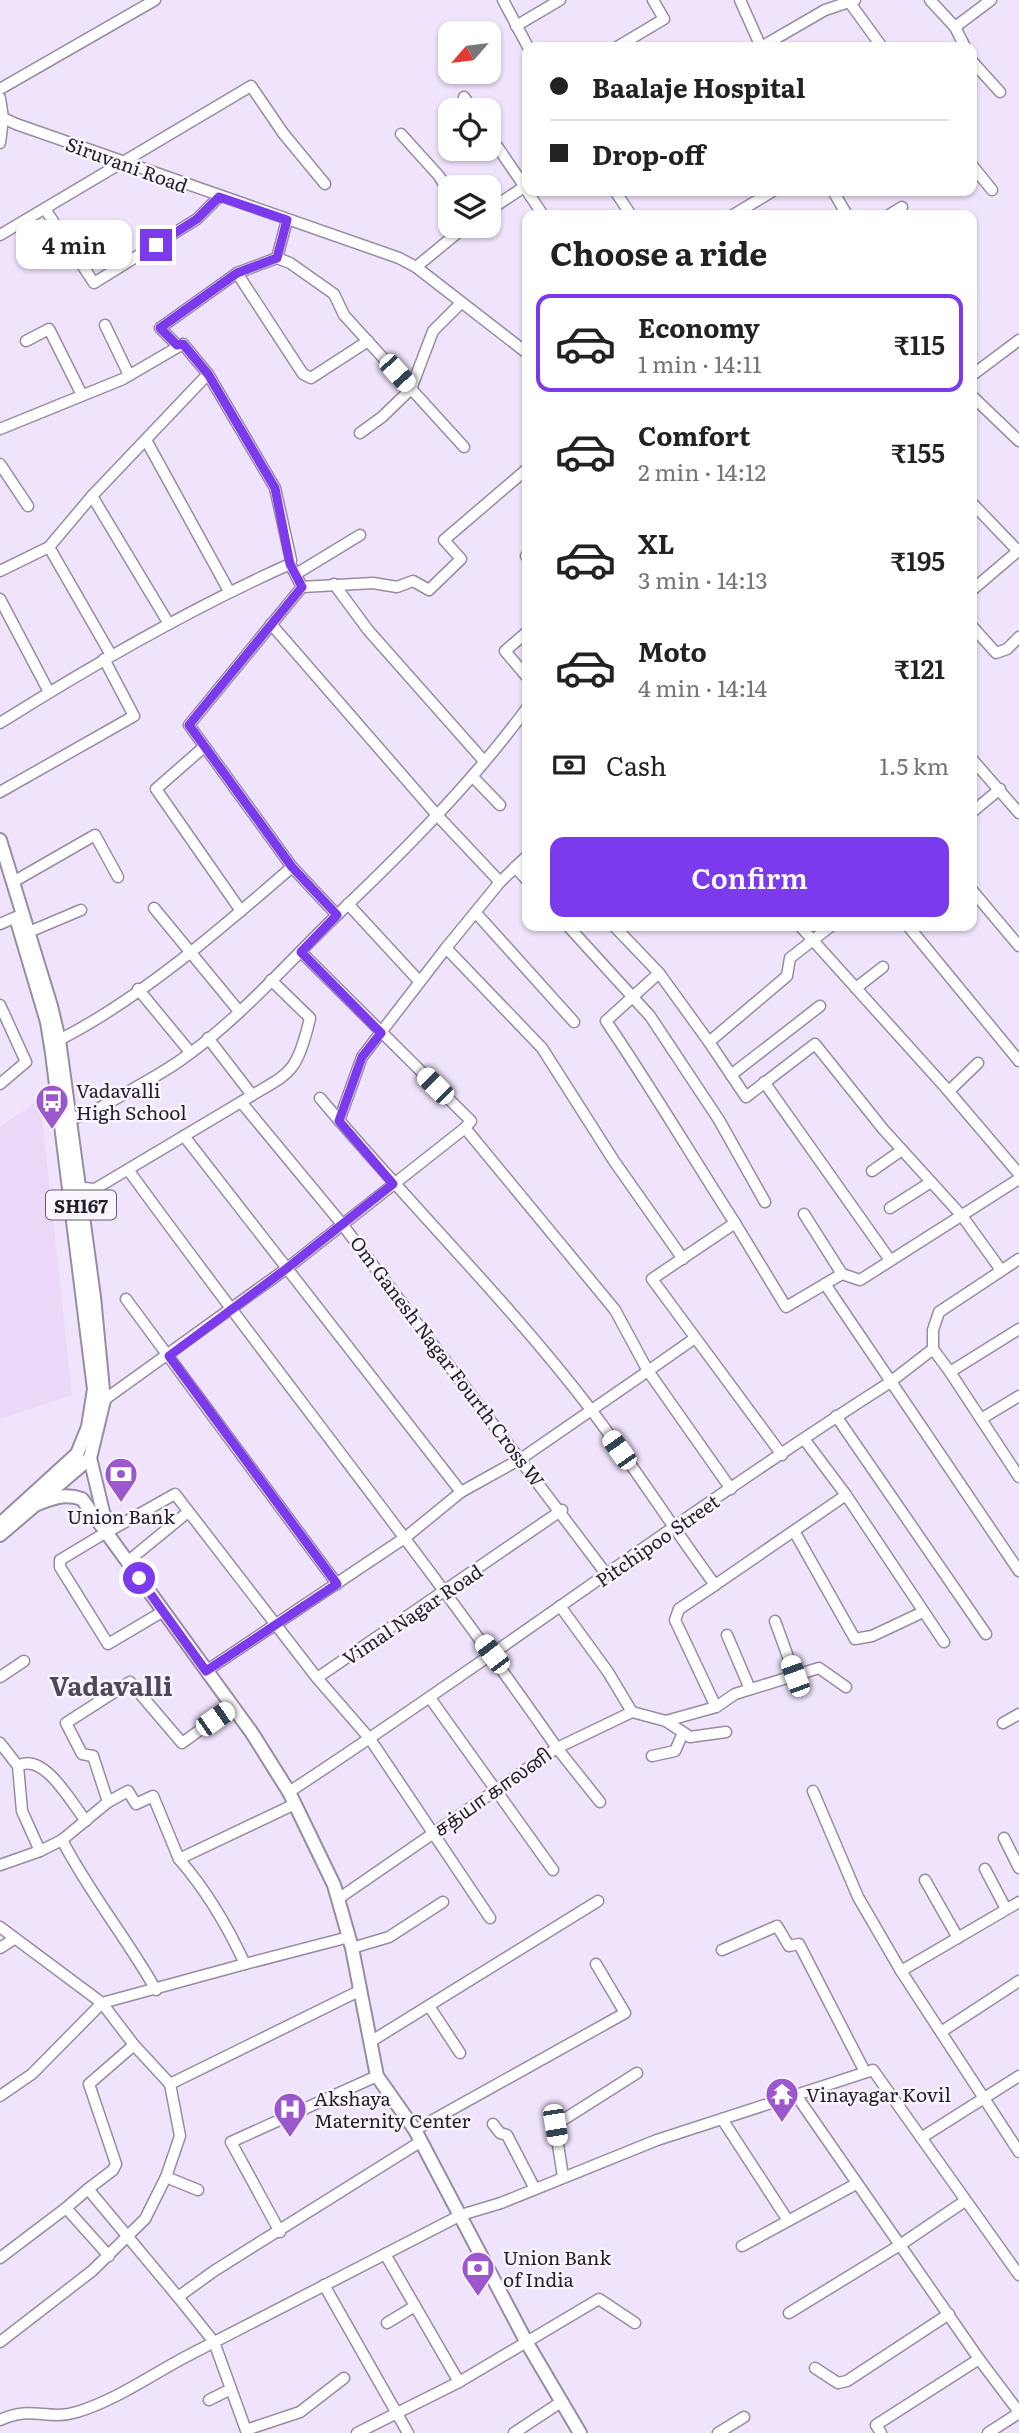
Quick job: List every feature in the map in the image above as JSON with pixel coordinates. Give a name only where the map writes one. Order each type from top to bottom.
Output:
[{"type":"main road","name":"SH167","points":[[0,840],[29,932],[58,1040],[94,1389],[88,1427],[77,1454],[0,1524]]},
{"type":"main road","name":"SH167","points":[[0,867],[47,1022],[65,1116]]},
{"type":"main road","name":"SH167","points":[[74,1187],[94,1297],[104,1400],[90,1458]]},
{"type":"main road","points":[[77,1454],[70,1477],[82,1500],[108,1532],[162,1612],[232,1707],[292,1798],[338,1899],[351,1942],[377,2076],[417,2136],[527,2343],[580,2433]]},
{"type":"main road","points":[[0,1535],[90,1458],[108,1532]]},
{"type":"main road","points":[[44,1486],[70,1477],[85,1482],[103,1512]]},
{"type":"main road","points":[[35,1505],[55,1497],[71,1495],[82,1500]]},
{"type":"street","points":[[0,89],[155,0]]},
{"type":"street","points":[[503,0],[525,42]]},
{"type":"street","points":[[516,26],[560,0]]},
{"type":"street","points":[[625,42],[664,19],[653,0]]},
{"type":"street","points":[[740,0],[759,42]]},
{"type":"street","points":[[930,0],[955,27],[962,42]]},
{"type":"street","points":[[955,27],[991,0]]},
{"type":"street","points":[[770,42],[825,10],[852,2],[879,42]]},
{"type":"street","points":[[977,69],[1000,92]]},
{"type":"street","points":[[0,235],[251,86],[283,133],[325,184]]},
{"type":"street","points":[[0,98],[3,118],[0,144]]},
{"type":"street","name":"Siruvani Road","points":[[3,118],[121,163],[360,243],[416,267],[522,349]]},
{"type":"street","points":[[401,134],[438,175]]},
{"type":"street","points":[[501,152],[522,182]]},
{"type":"street","points":[[977,171],[992,190]]},
{"type":"street","points":[[501,203],[522,190]]},
{"type":"street","points":[[741,210],[765,196]]},
{"type":"street","points":[[45,209],[93,284],[197,219],[219,197]]},
{"type":"street","points":[[897,210],[902,207]]},
{"type":"street","points":[[277,258],[287,220]]},
{"type":"street","points":[[416,267],[451,238]]},
{"type":"street","points":[[177,345],[160,328],[237,273],[277,258],[290,263],[334,294],[344,315],[464,447]]},
{"type":"street","points":[[237,273],[303,374],[311,378],[368,341]]},
{"type":"street","points":[[359,433],[382,417],[411,389],[433,331],[461,303]]},
{"type":"street","points":[[105,325],[130,375]]},
{"type":"street","points":[[26,341],[49,329],[82,395]]},
{"type":"street","points":[[977,372],[1019,340]]},
{"type":"street","points":[[0,429],[130,375],[177,345],[183,344],[208,374],[275,488],[290,564],[302,587]]},
{"type":"street","points":[[0,571],[49,547],[92,496],[208,374]]},
{"type":"street","points":[[977,401],[1019,441]]},
{"type":"street","points":[[146,440],[229,591]]},
{"type":"street","points":[[0,464],[28,506]]},
{"type":"street","points":[[337,915],[292,867],[189,725],[302,587],[373,583],[397,587],[414,581],[429,590],[461,559],[444,540],[522,473]]},
{"type":"street","points":[[92,496],[169,624]]},
{"type":"street","points":[[977,508],[1019,550],[977,586]]},
{"type":"street","points":[[296,575],[360,535]]},
{"type":"street","points":[[0,792],[134,716],[107,657],[49,547]]},
{"type":"street","points":[[0,723],[107,657],[229,591],[290,564]]},
{"type":"street","points":[[334,584],[368,630],[484,761]]},
{"type":"street","points":[[0,599],[50,692]]},
{"type":"street","points":[[271,624],[436,814],[500,882]]},
{"type":"street","points":[[977,632],[996,653],[1007,649],[1019,637]]},
{"type":"street","points":[[522,636],[505,651],[522,671]]},
{"type":"street","points":[[65,1116],[78,1117],[91,1113],[208,1038],[301,952],[436,814],[472,776],[522,714]]},
{"type":"street","points":[[204,747],[156,789],[241,911]]},
{"type":"street","points":[[977,764],[1019,813]]},
{"type":"street","points":[[472,776],[500,805]]},
{"type":"street","points":[[977,808],[1000,789]]},
{"type":"street","points":[[13,882],[94,835],[118,877]]},
{"type":"street","points":[[339,1121],[362,1057],[419,981],[500,882],[522,861]]},
{"type":"street","points":[[58,1040],[81,1028],[138,989],[241,911],[292,867]]},
{"type":"street","points":[[515,867],[522,875]]},
{"type":"street","points":[[977,896],[1019,946]]},
{"type":"street","points":[[348,904],[419,981]]},
{"type":"street","points":[[154,908],[238,1010]]},
{"type":"street","points":[[29,932],[81,910]]},
{"type":"street","points":[[476,913],[574,1022]]},
{"type":"street","points":[[0,924],[16,917]]},
{"type":"street","points":[[573,931],[650,1016],[719,1120],[765,1202]]},
{"type":"street","points":[[619,931],[659,973],[746,1097],[815,1044],[902,1150],[962,1216],[1001,1270]]},
{"type":"street","points":[[804,931],[949,1091],[1019,1177],[860,1280],[853,1280],[842,1274],[804,1214]]},
{"type":"street","points":[[709,1042],[786,976],[790,958],[824,931]]},
{"type":"street","points":[[912,931],[1019,1061]]},
{"type":"street","points":[[446,948],[542,1048],[614,1161],[683,1259]]},
{"type":"street","points":[[104,1400],[169,1356],[286,1269],[471,1121],[301,952]]},
{"type":"street","points":[[856,988],[883,967]]},
{"type":"street","points":[[659,973],[606,1021],[663,1104],[687,1149],[786,1307],[842,1274]]},
{"type":"street","points":[[74,1187],[96,1189],[287,1076],[301,1054],[310,1018],[271,981]]},
{"type":"street","points":[[138,989],[190,1052]]},
{"type":"street","points":[[0,1005],[26,1062],[0,1084]]},
{"type":"street","points":[[731,1075],[820,1006]]},
{"type":"street","points":[[208,1038],[252,1095]]},
{"type":"street","points":[[949,1091],[978,1063]]},
{"type":"street","points":[[764,1082],[890,1260]]},
{"type":"street","points":[[320,1098],[393,1184],[480,1278],[592,1411],[715,1585]]},
{"type":"street","name":"Om Ganesh Nagar Fourth Cross W","points":[[241,1102],[342,1224],[562,1510],[607,1575]]},
{"type":"street","points":[[465,1128],[615,1310],[648,1371],[731,1489]]},
{"type":"street","points":[[184,1136],[461,1492]]},
{"type":"street","points":[[872,1171],[902,1150]]},
{"type":"street","name":"சத்யா காலனி","points":[[129,1171],[230,1310],[406,1537],[557,1748],[338,1899]]},
{"type":"street","points":[[890,1208],[931,1182]]},
{"type":"street","points":[[735,1223],[652,1279],[782,1455]]},
{"type":"street","points":[[1017,1471],[933,1349],[933,1329],[939,1312],[1019,1259]]},
{"type":"street","points":[[825,1283],[889,1382],[1019,1571]]},
{"type":"street","points":[[126,1299],[337,1584]]},
{"type":"street","points":[[950,1372],[1019,1329]]},
{"type":"street","points":[[206,1671],[406,1537],[461,1492],[522,1458],[695,1338]]},
{"type":"street","name":"Pitchipoo Street","points":[[179,1859],[292,1798],[370,1739],[933,1349]]},
{"type":"street","points":[[981,1419],[1019,1396]]},
{"type":"street","points":[[836,1416],[986,1634]]},
{"type":"street","points":[[804,1439],[846,1495],[944,1642]]},
{"type":"street","points":[[162,1612],[107,1644],[60,1567],[60,1560],[175,1494],[275,1626],[370,1739],[490,1918]]},
{"type":"street","points":[[716,1707],[675,1619],[678,1609],[846,1495]]},
{"type":"street","name":"Vimal Nagar Road","points":[[317,1678],[445,1593],[562,1510]]},
{"type":"street","points":[[125,1558],[188,1512]]},
{"type":"street","points":[[794,1531],[855,1639],[872,1636],[923,1612]]},
{"type":"street","points":[[560,1606],[608,1672],[632,1712]]},
{"type":"street","points":[[775,1621],[795,1676]]},
{"type":"street","points":[[727,1634],[750,1689]]},
{"type":"street","points":[[0,1677],[24,1661]]},
{"type":"street","points":[[666,1721],[716,1707],[736,1693],[819,1668],[846,1687]]},
{"type":"street","points":[[108,1802],[93,1756],[82,1754],[66,1723],[130,1682],[181,1743],[232,1707]]},
{"type":"street","points":[[430,1698],[553,1870]]},
{"type":"street","points":[[600,1802],[557,1748],[632,1712],[666,1721],[690,1737],[726,1732]]},
{"type":"street","points":[[1003,1723],[1019,1714]]},
{"type":"street","points":[[652,1756],[675,1751],[683,1733]]},
{"type":"street","points":[[0,1743],[18,1766],[22,1811],[40,1851]]},
{"type":"street","points":[[18,1766],[28,1763],[45,1768],[86,1821]]},
{"type":"street","points":[[0,1865],[62,1840],[108,1802],[128,1791],[136,1804],[153,1796],[179,1859],[200,1882],[227,1925],[244,1964]]},
{"type":"street","points":[[813,1791],[858,1897],[901,1971],[1019,2152]]},
{"type":"street","points":[[1004,1838],[1019,1868]]},
{"type":"street","points":[[62,1840],[88,1888],[128,1941],[156,1990]]},
{"type":"street","points":[[985,1869],[1006,1909]]},
{"type":"street","points":[[925,1880],[958,1938]]},
{"type":"street","points":[[370,2042],[598,1901]]},
{"type":"street","points":[[0,2096],[32,2074],[102,2003],[244,1964],[389,1937],[443,1902]]},
{"type":"street","points":[[901,1971],[1019,1902]]},
{"type":"street","points":[[722,1950],[777,1926],[789,1946],[799,1944],[865,2072]]},
{"type":"street","points":[[0,1927],[102,2003],[134,2046],[170,2084],[180,2136],[166,2176],[145,2218],[109,2256],[0,2342]]},
{"type":"street","points":[[0,1948],[14,1938]]},
{"type":"street","points":[[178,2297],[214,2271],[279,2232],[417,2136],[625,2013],[596,1964]]},
{"type":"street","points":[[941,2032],[1019,1981]]},
{"type":"street","points":[[170,2084],[359,1991]]},
{"type":"street","points":[[429,2006],[460,2053]]},
{"type":"street","points":[[0,2258],[113,2170],[116,2164],[89,2084],[134,2046]]},
{"type":"street","points":[[0,2420],[17,2412],[31,2411],[43,2416],[76,2412],[461,2215],[722,2119],[873,2070],[965,2201],[1015,2262],[1019,2275]]},
{"type":"street","points":[[555,2125],[637,2073]]},
{"type":"street","points":[[279,2232],[231,2143],[377,2076]]},
{"type":"street","points":[[921,2138],[1019,2076]]},
{"type":"street","points":[[796,2095],[1019,2413],[988,2433]]},
{"type":"street","points":[[552,2112],[563,2177]]},
{"type":"street","points":[[722,2119],[787,2219]]},
{"type":"street","points":[[494,2124],[500,2133],[507,2135],[535,2189]]},
{"type":"street","points":[[166,2176],[198,2190]]},
{"type":"street","points":[[742,2246],[787,2219],[856,2184]]},
{"type":"street","points":[[88,2189],[214,2342],[247,2432],[300,2412],[344,2378]]},
{"type":"street","points":[[789,2313],[900,2245],[965,2201]]},
{"type":"street","points":[[66,2207],[109,2256]]},
{"type":"street","points":[[385,2254],[459,2382]]},
{"type":"street","points":[[324,2285],[408,2433]]},
{"type":"street","points":[[357,2433],[459,2382],[599,2299],[635,2323]]},
{"type":"street","points":[[387,2323],[415,2306]]},
{"type":"street","points":[[816,2368],[838,2383],[847,2381],[949,2314]]},
{"type":"street","points":[[881,2433],[876,2425],[979,2359]]},
{"type":"street","points":[[209,2400],[231,2389]]},
{"type":"street","points":[[514,2433],[561,2403]]},
{"type":"street","points":[[718,2433],[744,2417]]},
{"type":"shaded area","points":[[40,1099],[72,1395],[0,1419],[0,1127]]},
{"type":"place","name":"Vadavalli High School","points":[[52,1131]]},
{"type":"place","name":"Union Bank","points":[[121,1504]]},
{"type":"place","name":"Vinayagar Kovil","points":[[782,2124]]},
{"type":"place","name":"Akshaya Maternity Center","points":[[290,2139]]},
{"type":"place","name":"Union Bank of India","points":[[478,2298]]},
{"type":"district","name":"Vadavalli","points":[[111,1684]]},
{"type":"route","points":[[139,1578],[206,1671],[337,1584],[169,1356],[286,1269],[393,1184],[339,1121],[362,1057],[381,1033],[301,952],[337,915],[292,867],[189,725],[302,587],[290,564],[283,516],[275,488],[208,374],[190,350],[183,344],[177,345],[160,328],[237,273],[271,258],[277,258],[287,220],[219,197],[197,219],[156,245]]}]
